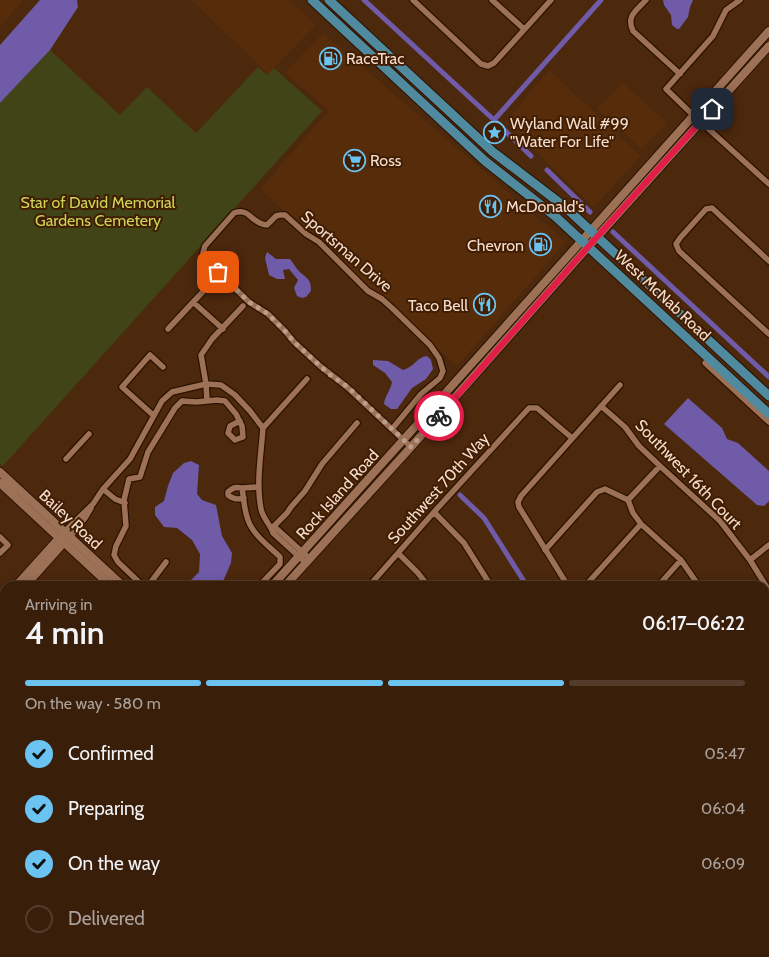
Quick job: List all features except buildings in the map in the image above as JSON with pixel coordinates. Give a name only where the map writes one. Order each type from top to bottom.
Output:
[{"type":"main road","name":"West McNab Road","points":[[312,0],[485,161],[556,217],[769,414]]},
{"type":"main road","name":"West McNab Road","points":[[330,0],[493,152],[565,207],[769,396]]},
{"type":"main road","points":[[585,244],[693,115],[769,31]]},
{"type":"main road","points":[[594,234],[658,170],[769,46]]},
{"type":"main road","points":[[701,122],[702,109],[749,56],[753,48]]},
{"type":"main road","points":[[658,170],[662,158],[692,125],[693,115]]},
{"type":"main road","name":"Rock Island Road","points":[[277,581],[585,244]]},
{"type":"main road","name":"Rock Island Road","points":[[290,581],[411,447],[585,244]]},
{"type":"main road","name":"Bailey Road","points":[[0,472],[106,581]]},
{"type":"main road","name":"Bailey Road","points":[[0,483],[117,581]]},
{"type":"main road","points":[[21,581],[64,537]]},
{"type":"main road","points":[[29,581],[64,537]]},
{"type":"street","points":[[413,0],[481,64],[488,66],[494,63],[551,0]]},
{"type":"street","points":[[492,0],[524,29]]},
{"type":"street","points":[[646,0],[631,16],[630,24],[633,31],[680,74]]},
{"type":"street","points":[[693,115],[666,90],[713,36],[726,10],[740,0]]},
{"type":"street","points":[[701,122],[769,184]]},
{"type":"street","points":[[769,261],[712,208],[706,209],[676,244],[679,251],[769,334]]},
{"type":"street","name":"Sportsman Drive","points":[[392,429],[421,394],[440,378],[443,371],[439,358],[430,345],[387,304],[368,291],[319,242],[306,234],[285,216],[276,216],[267,225],[264,225],[256,222],[245,212],[234,213],[205,246],[203,253],[205,260],[249,302],[268,314],[294,342],[329,374],[348,387],[404,441],[411,447]]},
{"type":"street","points":[[168,329],[211,283]]},
{"type":"street","points":[[193,302],[223,329]]},
{"type":"street","points":[[207,400],[201,355],[212,339],[243,306]]},
{"type":"street","points":[[153,415],[122,387],[150,355],[163,367]]},
{"type":"street","points":[[705,363],[769,422]]},
{"type":"street","points":[[307,379],[263,428],[258,487],[261,512],[273,533],[308,561]]},
{"type":"street","points":[[64,537],[86,518],[103,489],[130,459],[153,415],[162,401],[172,392],[206,384],[221,385],[235,395],[263,428]]},
{"type":"street","points":[[565,581],[519,507],[518,502],[521,496],[620,385]]},
{"type":"street","points":[[138,581],[118,562],[114,555],[116,546],[126,526],[124,500],[129,479],[140,476],[148,452],[175,408],[182,401],[225,401],[240,421]]},
{"type":"street","name":"Southwest 16th Court","points":[[601,406],[624,427],[639,446],[720,521],[750,560],[763,581]]},
{"type":"street","name":"Southwest 70th Way","points":[[373,581],[529,408],[537,408],[572,438]]},
{"type":"street","points":[[271,527],[287,513],[305,491],[322,464],[357,423]]},
{"type":"street","points":[[66,459],[89,434]]},
{"type":"street","points":[[628,500],[660,466]]},
{"type":"street","points":[[244,498],[238,500],[232,498],[228,495],[228,492],[231,488],[236,487],[258,487]]},
{"type":"street","points":[[242,488],[248,523],[256,534],[280,557],[280,564],[264,581]]},
{"type":"street","points":[[103,489],[115,499],[125,504]]},
{"type":"street","points":[[545,550],[597,492],[605,490],[628,500],[633,513],[641,524],[681,560],[696,581]]},
{"type":"street","points":[[434,512],[464,543],[488,581]]},
{"type":"street","points":[[590,581],[641,524]]},
{"type":"street","points":[[0,537],[8,545],[0,554]]},
{"type":"street","points":[[750,560],[769,545]]},
{"type":"street","points":[[398,553],[418,572],[424,581]]},
{"type":"street","points":[[662,581],[681,560]]},
{"type":"street","points":[[152,581],[166,562]]},
{"type":"shaded area","points":[[0,0],[23,0],[0,27]]},
{"type":"shaded area","points":[[40,0],[77,0],[78,7],[50,50],[0,103],[0,45]]},
{"type":"shaded area","points":[[191,0],[289,0],[316,25],[268,74]]},
{"type":"shaded area","points":[[663,0],[693,0],[688,17],[679,29],[672,25],[671,15]]},
{"type":"shaded area","points":[[323,33],[566,242],[457,366],[260,189],[329,111],[285,72]]},
{"type":"shaded area","points":[[549,70],[641,156],[594,207],[505,122]]},
{"type":"shaded area","points":[[622,82],[667,123],[642,150],[597,109]]},
{"type":"shaded area","points":[[267,252],[276,259],[290,259],[308,279],[311,291],[306,297],[297,296],[294,288],[298,280],[289,269],[283,270],[285,279],[277,279],[269,275],[265,258]]},
{"type":"shaded area","points":[[427,356],[431,360],[433,369],[426,379],[412,388],[397,409],[391,409],[384,404],[392,382],[385,373],[373,365],[373,360],[388,361],[403,370],[410,367],[420,358]]},
{"type":"shaded area","points":[[688,398],[722,428],[727,439],[738,443],[769,471],[769,501],[764,506],[757,505],[664,424]]},
{"type":"shaded area","points":[[191,461],[199,465],[197,494],[202,500],[216,505],[222,536],[232,553],[231,563],[223,581],[190,581],[199,572],[200,554],[192,540],[177,528],[164,527],[155,515],[155,507],[164,501],[173,473],[184,463]]},
{"type":"green space","name":"Star of David Memorial Gardens Cemetery","points":[[50,50],[120,115],[147,87],[196,133],[258,67],[267,75],[274,68],[322,111],[3,466],[0,464],[0,103]]},
{"type":"waterway","points":[[364,0],[531,156]]},
{"type":"waterway","points":[[494,120],[601,0]]},
{"type":"waterway","points":[[547,170],[590,212]]},
{"type":"waterway","points":[[613,232],[769,377]]},
{"type":"waterway","points":[[460,495],[484,518],[524,581]]},
{"type":"way so far","points":[[218,272],[249,302],[268,314],[294,342],[329,374],[348,387],[411,447],[439,416]]},
{"type":"place","name":"RaceTrac","points":[[330,58]]},
{"type":"place","name":"Wyland Wall #99 \"Water For Life\"","points":[[494,132]]},
{"type":"place","name":"Ross","points":[[354,160]]},
{"type":"place","name":"McDonald's","points":[[490,206]]},
{"type":"place","name":"Chevron","points":[[540,245]]},
{"type":"place","name":"Taco Bell","points":[[484,305]]},
{"type":"route","points":[[439,416],[712,109]]}]
